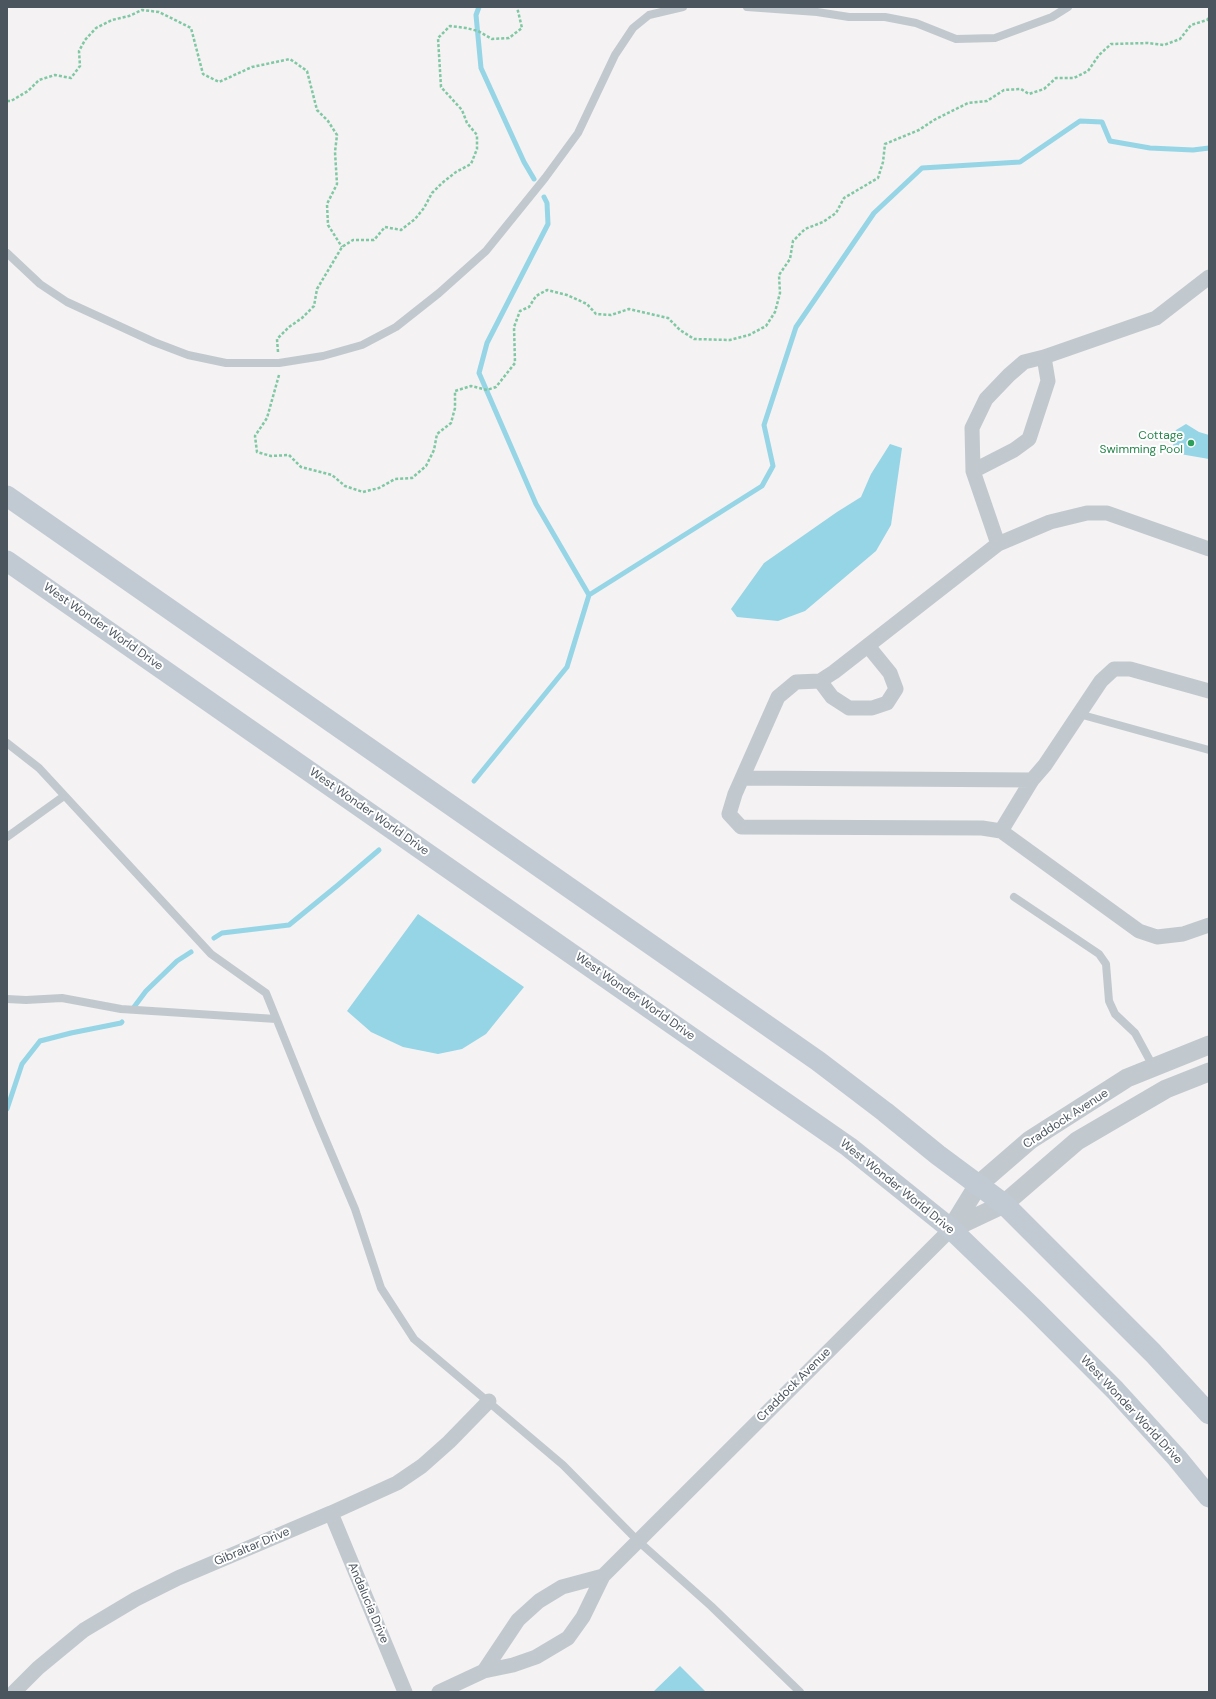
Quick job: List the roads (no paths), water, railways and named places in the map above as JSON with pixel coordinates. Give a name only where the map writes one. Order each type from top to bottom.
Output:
[{"type":"main road","points":[[7,496],[818,1061],[1004,1204],[1153,1353],[1209,1414]]},
{"type":"main road","name":"West Wonder World Drive","points":[[7,561],[849,1147],[951,1229],[1115,1390],[1177,1458],[1209,1497]]},
{"type":"street","points":[[998,544],[973,471],[972,428],[986,399],[1024,362],[1044,357],[1156,318],[1209,277]]},
{"type":"street","points":[[973,471],[1014,450],[1029,439],[1048,381],[1044,357]]},
{"type":"street","points":[[1209,549],[1106,513],[1087,513],[1050,522],[998,544],[834,672],[820,681],[796,682],[778,697],[742,778],[729,814],[741,827],[982,828],[1001,831],[1139,931],[1157,937],[1183,934],[1209,925]]},
{"type":"street","points":[[820,681],[832,697],[849,708],[872,708],[887,703],[896,689],[890,673],[868,646]]},
{"type":"street","points":[[1001,831],[1032,780],[1045,765],[1101,681],[1114,669],[1130,669],[1209,691]]},
{"type":"street","points":[[742,778],[1032,780]]},
{"type":"street","name":"Craddock Avenue","points":[[603,1576],[951,1229],[978,1185],[1030,1140],[1127,1078],[1209,1045]]},
{"type":"street","name":"Craddock Avenue","points":[[951,1229],[1004,1204],[1077,1141],[1166,1089],[1209,1072]]},
{"type":"street","name":"Gibraltar Drive","points":[[14,1692],[38,1668],[84,1630],[136,1598],[178,1578],[331,1513],[397,1483],[422,1466],[449,1442],[489,1402]]},
{"type":"street","name":"Andalucia Drive","points":[[331,1513],[406,1692]]},
{"type":"street","points":[[484,1671],[518,1620],[539,1601],[562,1587],[603,1576]]},
{"type":"street","points":[[439,1692],[484,1671],[513,1666],[536,1657],[568,1638],[583,1617],[603,1576]]},
{"type":"lane","points":[[7,253],[40,284],[67,302],[154,342],[188,355],[226,363],[279,364],[323,356],[362,345],[396,327],[439,293],[486,251],[545,178],[578,133],[615,55],[633,28],[649,15],[683,7]]},
{"type":"lane","points":[[746,7],[817,12],[850,17],[885,17],[916,23],[956,39],[995,38],[1052,17],[1068,7]]},
{"type":"lane","points":[[1079,714],[1209,750]]},
{"type":"lane","points":[[7,743],[38,768],[211,954],[266,993],[355,1209],[381,1288],[414,1339],[563,1466],[638,1541],[711,1606],[800,1692]]},
{"type":"lane","points":[[7,837],[64,796]]},
{"type":"lane","points":[[1014,897],[1099,954],[1106,964],[1109,1001],[1115,1014],[1135,1033],[1154,1068]]},
{"type":"lane","points":[[7,999],[26,1000],[62,998],[122,1009],[276,1019]]},
{"type":"water","name":"Cottage Swimming Pool","points":[[1186,424],[1199,432],[1209,435],[1209,459],[1180,454],[1175,451],[1172,440],[1176,430]]},
{"type":"water","points":[[890,444],[902,448],[891,525],[876,551],[805,611],[778,621],[737,617],[731,609],[764,563],[861,497],[871,474]]},
{"type":"water","points":[[418,914],[524,987],[486,1034],[462,1049],[438,1054],[403,1047],[371,1032],[347,1011]]},
{"type":"water","points":[[680,1666],[706,1692],[653,1692]]},
{"type":"waterway","points":[[479,7],[476,15],[481,68],[524,162],[534,179]]},
{"type":"waterway","points":[[474,781],[567,667],[589,595],[762,486],[773,466],[764,425],[796,327],[874,213],[922,168],[1020,162],[1080,121],[1102,122],[1110,141],[1150,148],[1193,150],[1209,148]]},
{"type":"waterway","points":[[544,197],[547,203],[548,224],[487,343],[479,373],[536,504],[589,595]]},
{"type":"waterway","points":[[214,938],[222,933],[289,925],[379,850]]},
{"type":"waterway","points":[[134,1007],[146,991],[177,961],[191,952]]},
{"type":"waterway","points":[[7,1109],[22,1064],[40,1041],[122,1022]]},
{"type":"place","name":"Cottage Swimming Pool","points":[[1191,443]]}]
